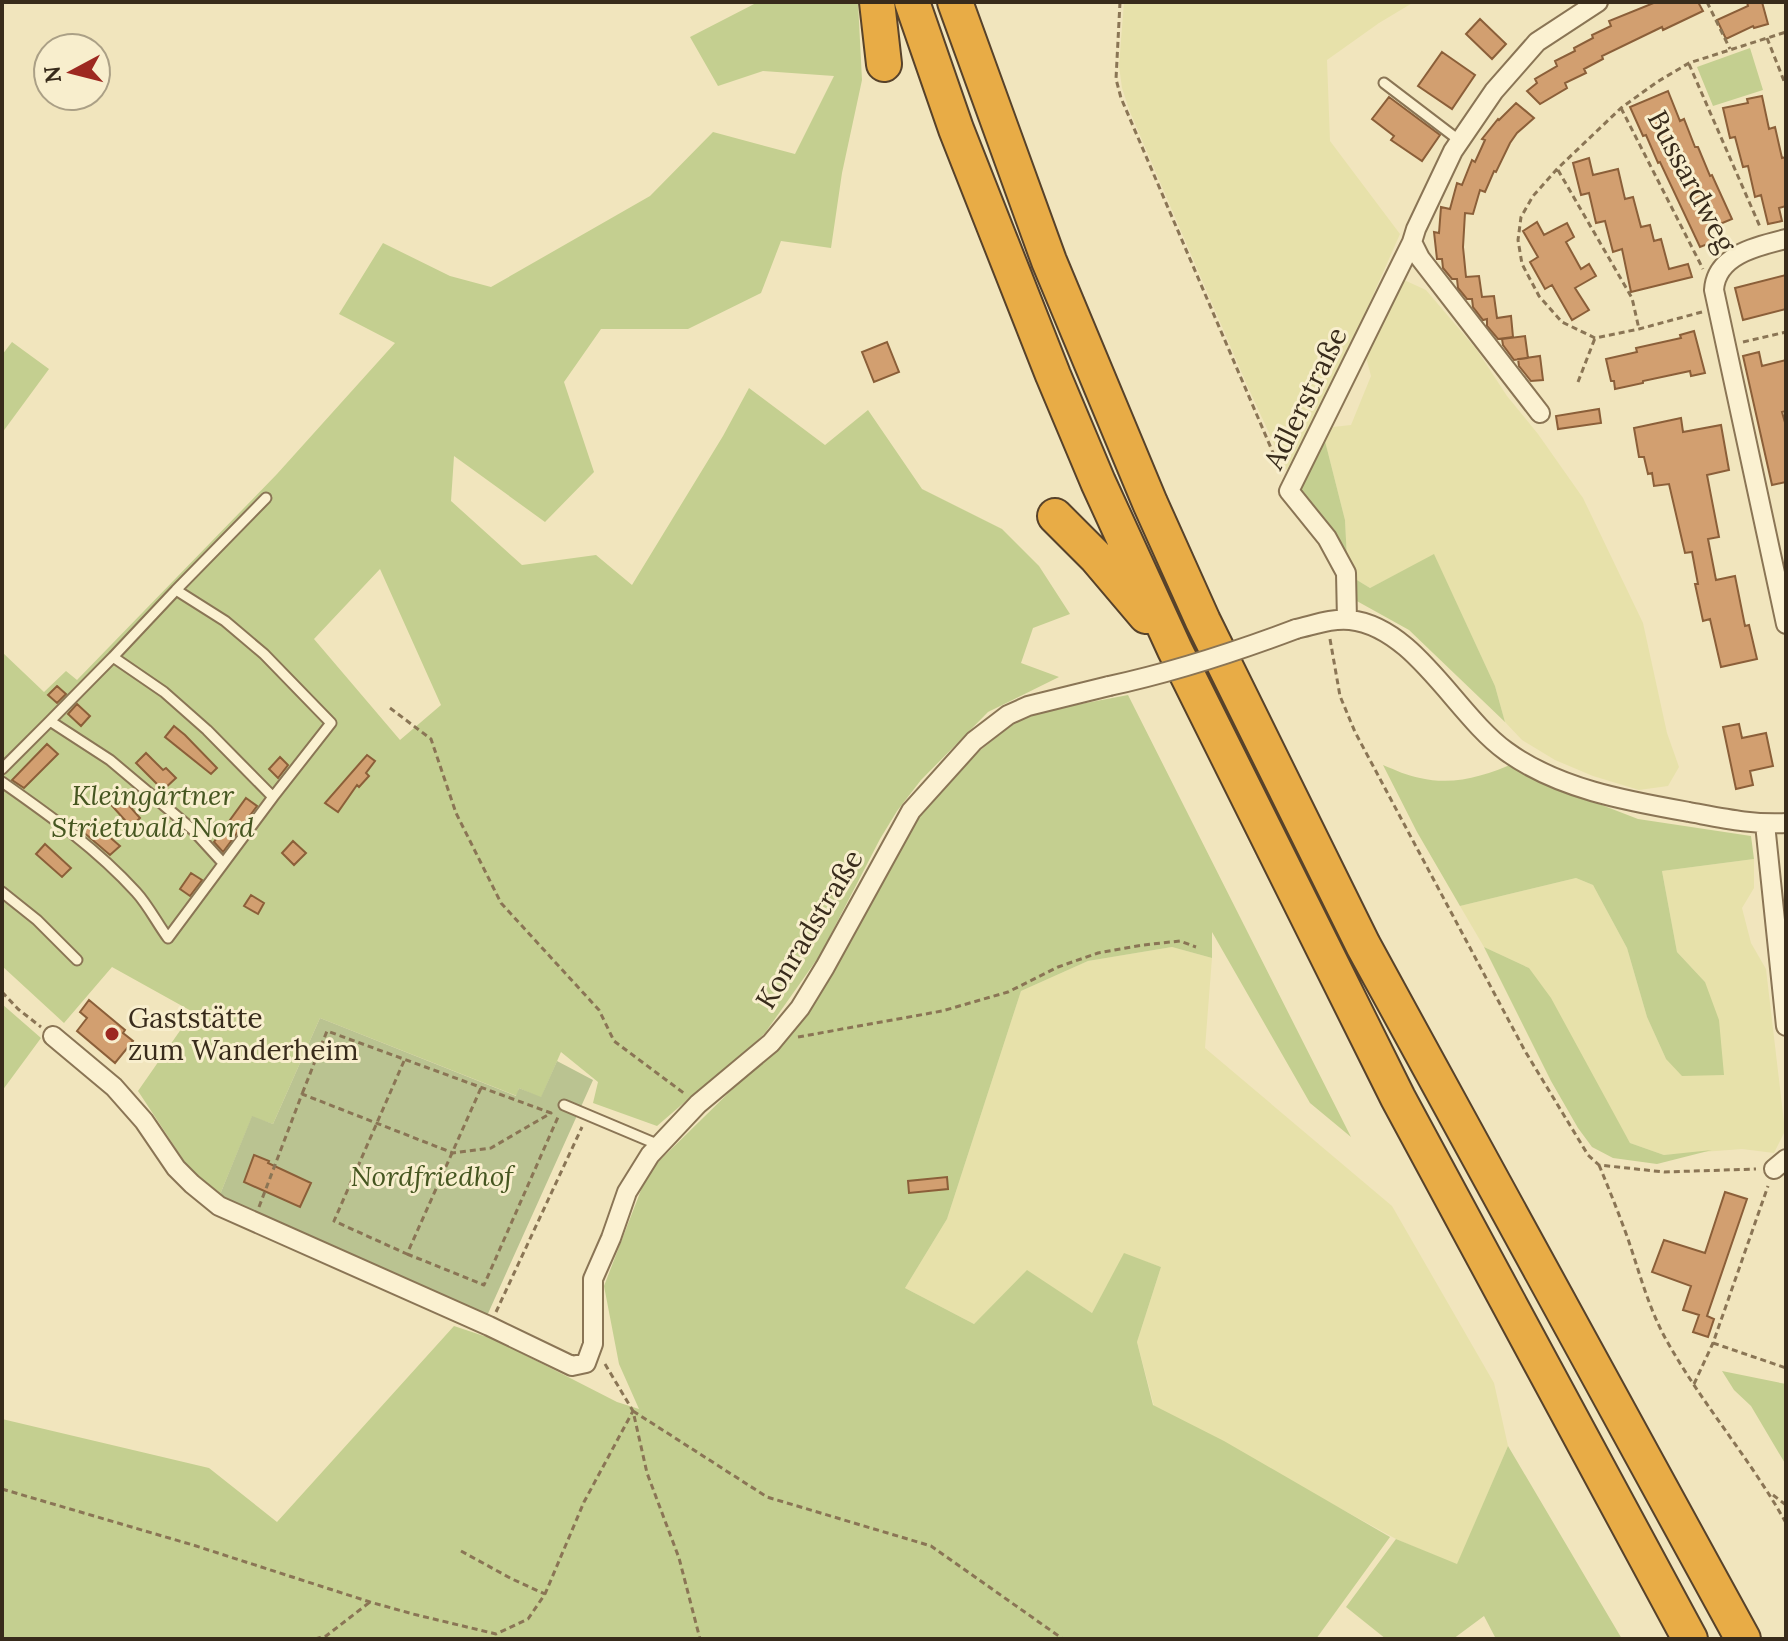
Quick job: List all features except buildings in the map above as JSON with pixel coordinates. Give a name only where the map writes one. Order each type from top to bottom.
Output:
[{"type":"highway","points":[[877,2],[884,64]]},
{"type":"highway","points":[[912,2],[956,129],[1053,375],[1175,650],[1398,1098],[1690,1639]]},
{"type":"highway","points":[[955,2],[1049,261],[1203,621],[1363,945],[1743,1639]]},
{"type":"highway","points":[[1055,516],[1096,557],[1175,650]]},
{"type":"street","name":"Adlerstraße","points":[[1347,620],[1346,573],[1327,538],[1289,491],[1412,242],[1453,151],[1494,91],[1537,42],[1598,2]]},
{"type":"street","name":"Bussardweg","points":[[1777,241],[1738,255],[1724,264],[1715,280],[1717,308],[1786,624]]},
{"type":"street","points":[[1412,242],[1420,258],[1540,413]]},
{"type":"street","name":"Konradstraße","points":[[593,1344],[593,1279],[627,1192],[650,1155],[698,1104],[771,1043],[800,1008],[911,811],[974,741],[1008,715],[1028,706],[1195,664],[1327,621],[1362,622],[1382,630],[1407,648],[1484,733],[1506,751],[1557,779],[1646,805],[1765,824],[1786,823]]},
{"type":"street","points":[[1765,824],[1783,965],[1786,1026]]},
{"type":"street","points":[[53,1036],[114,1087],[144,1121],[176,1168],[219,1206],[572,1366],[586,1363],[593,1344]]},
{"type":"lane","points":[[1384,83],[1460,141]]},
{"type":"lane","points":[[2,769],[266,498]]},
{"type":"lane","points":[[2,782],[96,854],[137,893],[168,938],[331,723],[264,654],[225,621],[176,590]]},
{"type":"lane","points":[[113,657],[175,701],[273,797]]},
{"type":"lane","points":[[50,721],[110,760],[192,829],[223,863]]},
{"type":"lane","points":[[2,892],[37,920],[77,960]]},
{"type":"lane","points":[[564,1105],[659,1145]]},
{"type":"path","points":[[1120,2],[1116,79],[1121,98],[1289,491]]},
{"type":"path","points":[[1707,2],[1730,49]]},
{"type":"path","name":"Bussardweg","points":[[1595,338],[1562,322],[1539,296],[1522,264],[1518,240],[1521,217],[1533,196],[1621,108],[1657,82],[1689,63],[1786,32]]},
{"type":"path","points":[[1767,38],[1786,86]]},
{"type":"path","name":"Bussardweg","points":[[1689,63],[1777,241]]},
{"type":"path","name":"Bussardweg","points":[[1621,108],[1702,268],[1715,280]]},
{"type":"path","points":[[1557,169],[1632,298],[1639,329]]},
{"type":"path","points":[[1578,382],[1595,338],[1717,308]]},
{"type":"path","points":[[1726,347],[1786,332]]},
{"type":"path","points":[[1327,621],[1340,696],[1355,732],[1525,1051],[1588,1155],[1599,1165],[1645,1292],[1667,1341],[1770,1493],[1786,1523]]},
{"type":"path","points":[[390,708],[431,739],[456,813],[501,903],[599,1010],[614,1041],[698,1104]]},
{"type":"path","points":[[771,1043],[942,1011],[1008,992],[1058,967],[1098,953],[1180,941],[1196,947]]},
{"type":"path","points":[[2,992],[18,1009],[53,1036]]},
{"type":"path","points":[[253,1221],[327,1031],[559,1117],[484,1285],[334,1221],[404,1060]]},
{"type":"path","points":[[407,1254],[481,1088]]},
{"type":"path","points":[[302,1094],[453,1153],[491,1148],[551,1113]]},
{"type":"path","points":[[489,1326],[587,1115]]},
{"type":"path","points":[[1599,1165],[1664,1172],[1780,1164],[1713,1343],[1694,1384]]},
{"type":"path","points":[[1713,1343],[1786,1368]]},
{"type":"path","points":[[593,1344],[633,1411],[647,1473],[679,1558],[700,1639]]},
{"type":"path","points":[[2,1489],[193,1545],[370,1602],[496,1634],[528,1619],[545,1594],[584,1502],[633,1411]]},
{"type":"path","points":[[633,1411],[767,1497],[931,1546],[1063,1639]]},
{"type":"path","points":[[1770,1493],[1786,1505]]},
{"type":"path","points":[[461,1551],[545,1594]]},
{"type":"path","points":[[315,1639],[326,1636],[370,1602]]},
{"type":"shaded area","points":[[1124,2],[1414,2],[1327,60],[1330,141],[1400,234],[1294,465],[1286,470],[1130,112],[1119,66]]},
{"type":"shaded area","points":[[1404,280],[1426,290],[1477,350],[1583,498],[1643,623],[1667,733],[1679,767],[1668,786],[1639,790],[1593,776],[1555,760],[1522,740],[1505,722],[1495,686],[1434,555],[1370,588],[1352,577],[1347,559],[1345,520],[1325,441],[1333,427],[1351,425],[1371,376],[1366,357],[1396,287]]},
{"type":"shaded area","points":[[1754,859],[1754,888],[1742,908],[1751,943],[1766,969],[1785,1131],[1774,1153],[1742,1149],[1664,1155],[1630,1143],[1529,968],[1484,947],[1460,906],[1576,878],[1593,885],[1627,948],[1647,1017],[1666,1059],[1705,982],[1677,952],[1662,871]]},
{"type":"shaded area","points":[[1172,947],[1212,958],[1205,1048],[1392,1206],[1494,1383],[1508,1446],[1457,1565],[1396,1539],[1154,1406],[1137,1342],[1161,1267],[1124,1254],[1092,1313],[1027,1271],[974,1324],[905,1288],[947,1219],[1021,991],[1088,961]]},
{"type":"green space","name":"Kleingärtner Strietwald Nord","points":[[758,2],[858,2],[862,80],[842,173],[831,248],[781,241],[761,293],[688,329],[601,329],[564,382],[594,472],[545,522],[454,456],[451,501],[522,565],[596,555],[632,585],[749,388],[825,445],[868,410],[922,489],[1002,529],[1039,566],[1070,614],[1033,628],[1021,663],[1059,677],[988,712],[921,780],[880,839],[820,955],[765,1033],[657,1126],[593,1103],[598,1082],[561,1052],[541,1098],[519,1088],[517,1096],[320,1018],[273,1124],[252,1117],[219,1197],[198,1182],[138,1091],[193,1012],[112,967],[64,1023],[2,966],[2,652],[44,692],[66,671],[77,680],[277,474],[395,343],[339,314],[383,243],[450,276],[491,287],[650,196],[713,132],[795,154],[834,76],[763,71],[718,86],[690,37]],"holes":[[[380,569],[441,705],[400,740],[314,639]]]},
{"type":"green space","points":[[1750,48],[1763,90],[1713,106],[1697,67]]},
{"type":"green space","points":[[12,342],[49,369],[2,433],[2,355]]},
{"type":"green space","points":[[1325,441],[1345,520],[1347,559],[1307,503],[1301,488]]},
{"type":"green space","points":[[1434,554],[1495,686],[1505,722],[1409,630],[1355,600],[1352,577],[1370,588]]},
{"type":"green space","points":[[1128,695],[1351,1137],[1310,1103],[1212,932],[1212,958],[1172,947],[1088,961],[1021,991],[947,1219],[905,1288],[974,1324],[1027,1270],[1092,1313],[1124,1253],[1161,1267],[1137,1342],[1153,1405],[1224,1441],[1390,1537],[1316,1639],[2,1639],[2,1419],[209,1468],[277,1522],[454,1326],[496,1340],[617,1402],[639,1409],[619,1364],[604,1286],[648,1172],[761,1061],[782,1046],[835,968],[917,815],[973,756],[1012,725],[1033,713]]},
{"type":"green space","points":[[1515,763],[1581,797],[1638,819],[1751,836],[1754,859],[1662,871],[1677,952],[1705,982],[1719,1020],[1724,1075],[1682,1076],[1666,1059],[1647,1017],[1627,948],[1593,885],[1576,878],[1460,906],[1383,765],[1415,777],[1445,781],[1480,776]]},
{"type":"green space","points":[[1484,947],[1529,968],[1551,998],[1630,1143],[1664,1155],[1712,1150],[1657,1164],[1613,1158],[1592,1147],[1551,1081]]},
{"type":"green space","points":[[2,1004],[41,1038],[2,1091]]},
{"type":"green space","name":"Nordfriedhof","points":[[320,1018],[516,1096],[519,1088],[541,1097],[557,1061],[593,1080],[486,1318],[219,1197],[252,1116],[273,1124]]},
{"type":"green space","points":[[1722,1371],[1786,1384],[1786,1465],[1751,1406],[1734,1390]]},
{"type":"green space","points":[[1508,1446],[1622,1639],[1496,1639],[1484,1616],[1453,1639],[1386,1639],[1346,1607],[1396,1539],[1457,1564]]},
{"type":"place","name":"Gaststätte zum Wanderheim","points":[[112,1034]]}]
